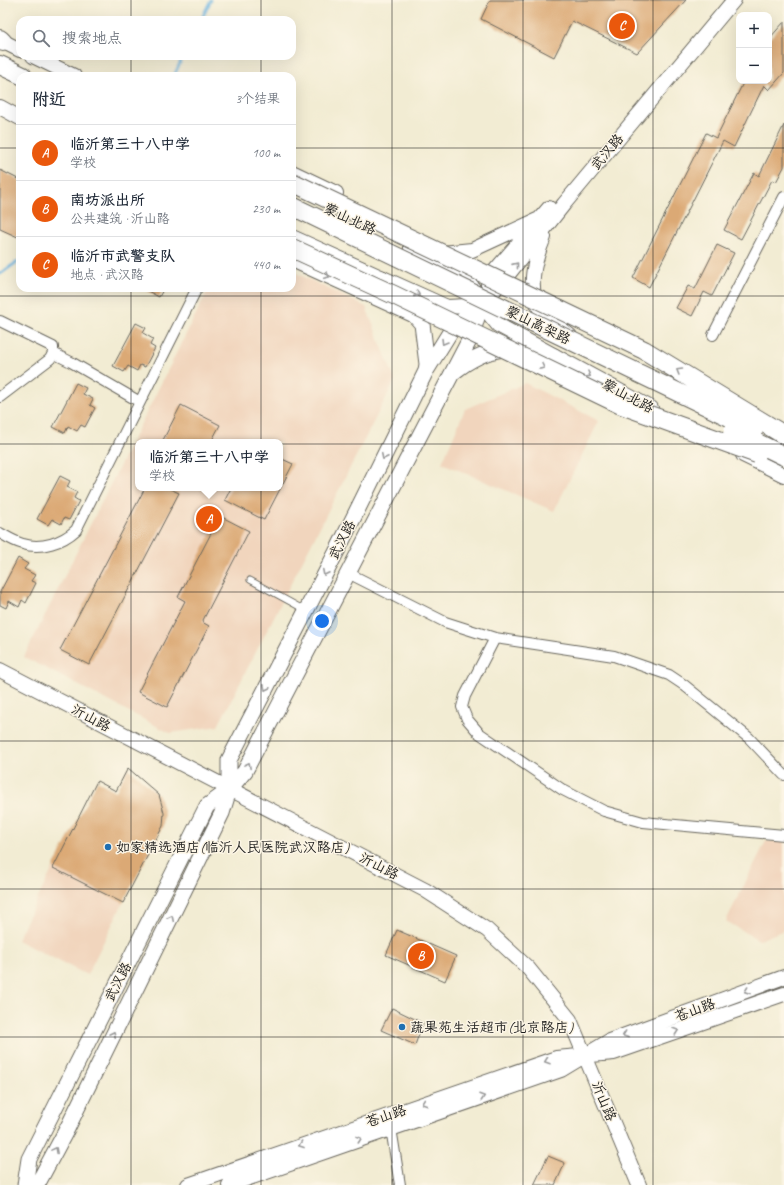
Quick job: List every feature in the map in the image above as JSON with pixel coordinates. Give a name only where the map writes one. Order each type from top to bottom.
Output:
[{"type":"highway","points":[[0,65],[16,73]]},
{"type":"highway","points":[[0,79],[16,86]]},
{"type":"highway","points":[[296,184],[644,350],[784,435]]},
{"type":"highway","name":"蒙山高架路","points":[[296,208],[784,443]]},
{"type":"highway","name":"蒙山高架路","points":[[296,221],[784,456]]},
{"type":"highway","points":[[296,250],[394,295],[619,404],[784,464]]},
{"type":"main road","name":"武汉路","points":[[545,221],[721,0]]},
{"type":"main road","name":"武汉路","points":[[25,1185],[29,1159],[207,806],[229,790],[245,771],[472,335],[492,274],[545,221],[734,0]]},
{"type":"main road","points":[[1,40],[16,48]]},
{"type":"main road","points":[[41,60],[66,72]]},
{"type":"main road","points":[[0,107],[16,116]]},
{"type":"main road","points":[[296,174],[459,252]]},
{"type":"main road","name":"蒙山北路","points":[[296,194],[420,253],[467,278],[481,304],[498,325],[621,393],[784,475]]},
{"type":"main road","points":[[420,253],[459,252],[472,250],[545,221]]},
{"type":"main road","points":[[545,221],[536,256],[532,288],[540,309],[570,336]]},
{"type":"main road","name":"蒙山北路","points":[[296,239],[447,307],[481,304],[509,306],[570,336],[784,435]]},
{"type":"main road","points":[[296,262],[417,317]]},
{"type":"main road","points":[[382,278],[422,324],[427,364],[426,371]]},
{"type":"main road","name":"武汉路","points":[[37,1185],[68,1127],[219,820],[229,790],[229,760],[426,371],[452,329],[481,304]]},
{"type":"main road","points":[[452,374],[464,364],[490,351],[513,348],[530,349],[554,356]]},
{"type":"main road","name":"沂山路","points":[[0,670],[229,790],[425,890],[487,930],[528,968],[570,1020],[639,1185]]},
{"type":"main road","name":"苍山路","points":[[230,1185],[561,1070],[585,1054],[609,1041],[784,977]]},
{"type":"main road","name":"苍山路","points":[[188,1185],[549,1060],[585,1054],[614,1053],[784,994]]},
{"type":"street","points":[[713,335],[784,197]]},
{"type":"street","points":[[0,533],[22,544],[31,546],[59,542],[76,530],[195,292]]},
{"type":"street","points":[[0,321],[53,347],[53,353],[50,359],[0,397]]},
{"type":"street","points":[[53,353],[140,402]]},
{"type":"street","points":[[348,573],[445,622],[495,638],[614,656],[669,675],[684,685],[749,738],[784,775]]},
{"type":"street","points":[[495,638],[464,696],[462,707],[467,719],[479,732],[563,790],[604,811],[643,822],[784,835]]},
{"type":"street","points":[[391,1128],[400,1185]]},
{"type":"lane","points":[[250,580],[306,610]]},
{"type":"shaded area","points":[[296,273],[366,307],[395,380],[218,726],[170,733],[24,657],[207,292],[296,292]]},
{"type":"shaded area","points":[[525,383],[599,421],[554,511],[442,463],[465,409]]},
{"type":"shaded area","points":[[766,841],[784,841],[784,930],[759,940],[726,921]]},
{"type":"shaded area","points":[[53,868],[123,903],[87,975],[17,940]]},
{"type":"building","points":[[490,0],[686,0],[637,53],[572,21],[554,57],[481,19]]},
{"type":"building","points":[[784,22],[784,73],[769,90],[764,85],[734,147],[723,141],[649,287],[633,278],[706,133],[716,138],[743,84],[772,84],[772,36]]},
{"type":"building","points":[[784,125],[784,167],[776,182],[772,180],[741,239],[724,230],[754,173],[759,176]]},
{"type":"building","points":[[0,170],[16,178],[16,236],[0,229]]},
{"type":"building","points":[[717,245],[734,253],[712,296],[704,292],[692,316],[676,308],[688,286],[695,289]]},
{"type":"building","points":[[150,292],[162,292],[159,297]]},
{"type":"building","points":[[136,323],[146,328],[143,333],[153,339],[150,345],[155,348],[145,367],[140,365],[137,371],[128,366],[124,372],[113,366]]},
{"type":"building","points":[[76,383],[86,388],[83,394],[93,399],[90,405],[95,408],[85,427],[81,425],[77,431],[68,426],[65,433],[53,427]]},
{"type":"building","points":[[181,405],[220,425],[213,439],[164,439]]},
{"type":"building","points":[[283,459],[293,464],[283,483]]},
{"type":"building","points":[[60,476],[70,481],[67,487],[77,492],[74,498],[79,501],[69,520],[64,518],[61,524],[52,519],[48,525],[37,519]]},
{"type":"building","points":[[143,491],[175,491],[179,493],[89,665],[60,650]]},
{"type":"building","points":[[230,491],[279,491],[264,520],[225,500]]},
{"type":"building","points":[[220,516],[249,531],[202,622],[209,626],[167,707],[138,692],[185,601],[178,597]]},
{"type":"building","points":[[18,558],[28,564],[24,569],[35,575],[31,581],[36,583],[26,603],[22,600],[19,607],[9,601],[6,608],[0,605],[0,592]]},
{"type":"building","name":"如家精选酒店(临沂人民医院武汉路店)","points":[[128,768],[159,795],[164,813],[163,826],[123,903],[53,868],[97,781],[116,791]]},
{"type":"building","points":[[397,930],[456,956],[445,981],[386,955]]},
{"type":"building","name":"蔬果苑生活超市(北京路店)","points":[[392,1008],[423,1023],[415,1045],[381,1030]]},
{"type":"building","points":[[548,1156],[565,1163],[555,1185],[534,1185]]},
{"type":"waterway","points":[[203,16],[211,0]]},
{"type":"waterway","points":[[176,72],[181,60]]},
{"type":"waterway","points":[[0,274],[16,263]]},
{"type":"place","name":"临沂市武警支队","points":[[622,26]]},
{"type":"place","name":"临沂第三十八中学","points":[[209,519]]},
{"type":"place","name":"如家精选酒店(临沂人民医院武汉路店)","points":[[108,847]]},
{"type":"place","name":"南坊派出所","points":[[421,956]]},
{"type":"place","name":"蔬果苑生活超市(北京路店)","points":[[402,1027]]}]
